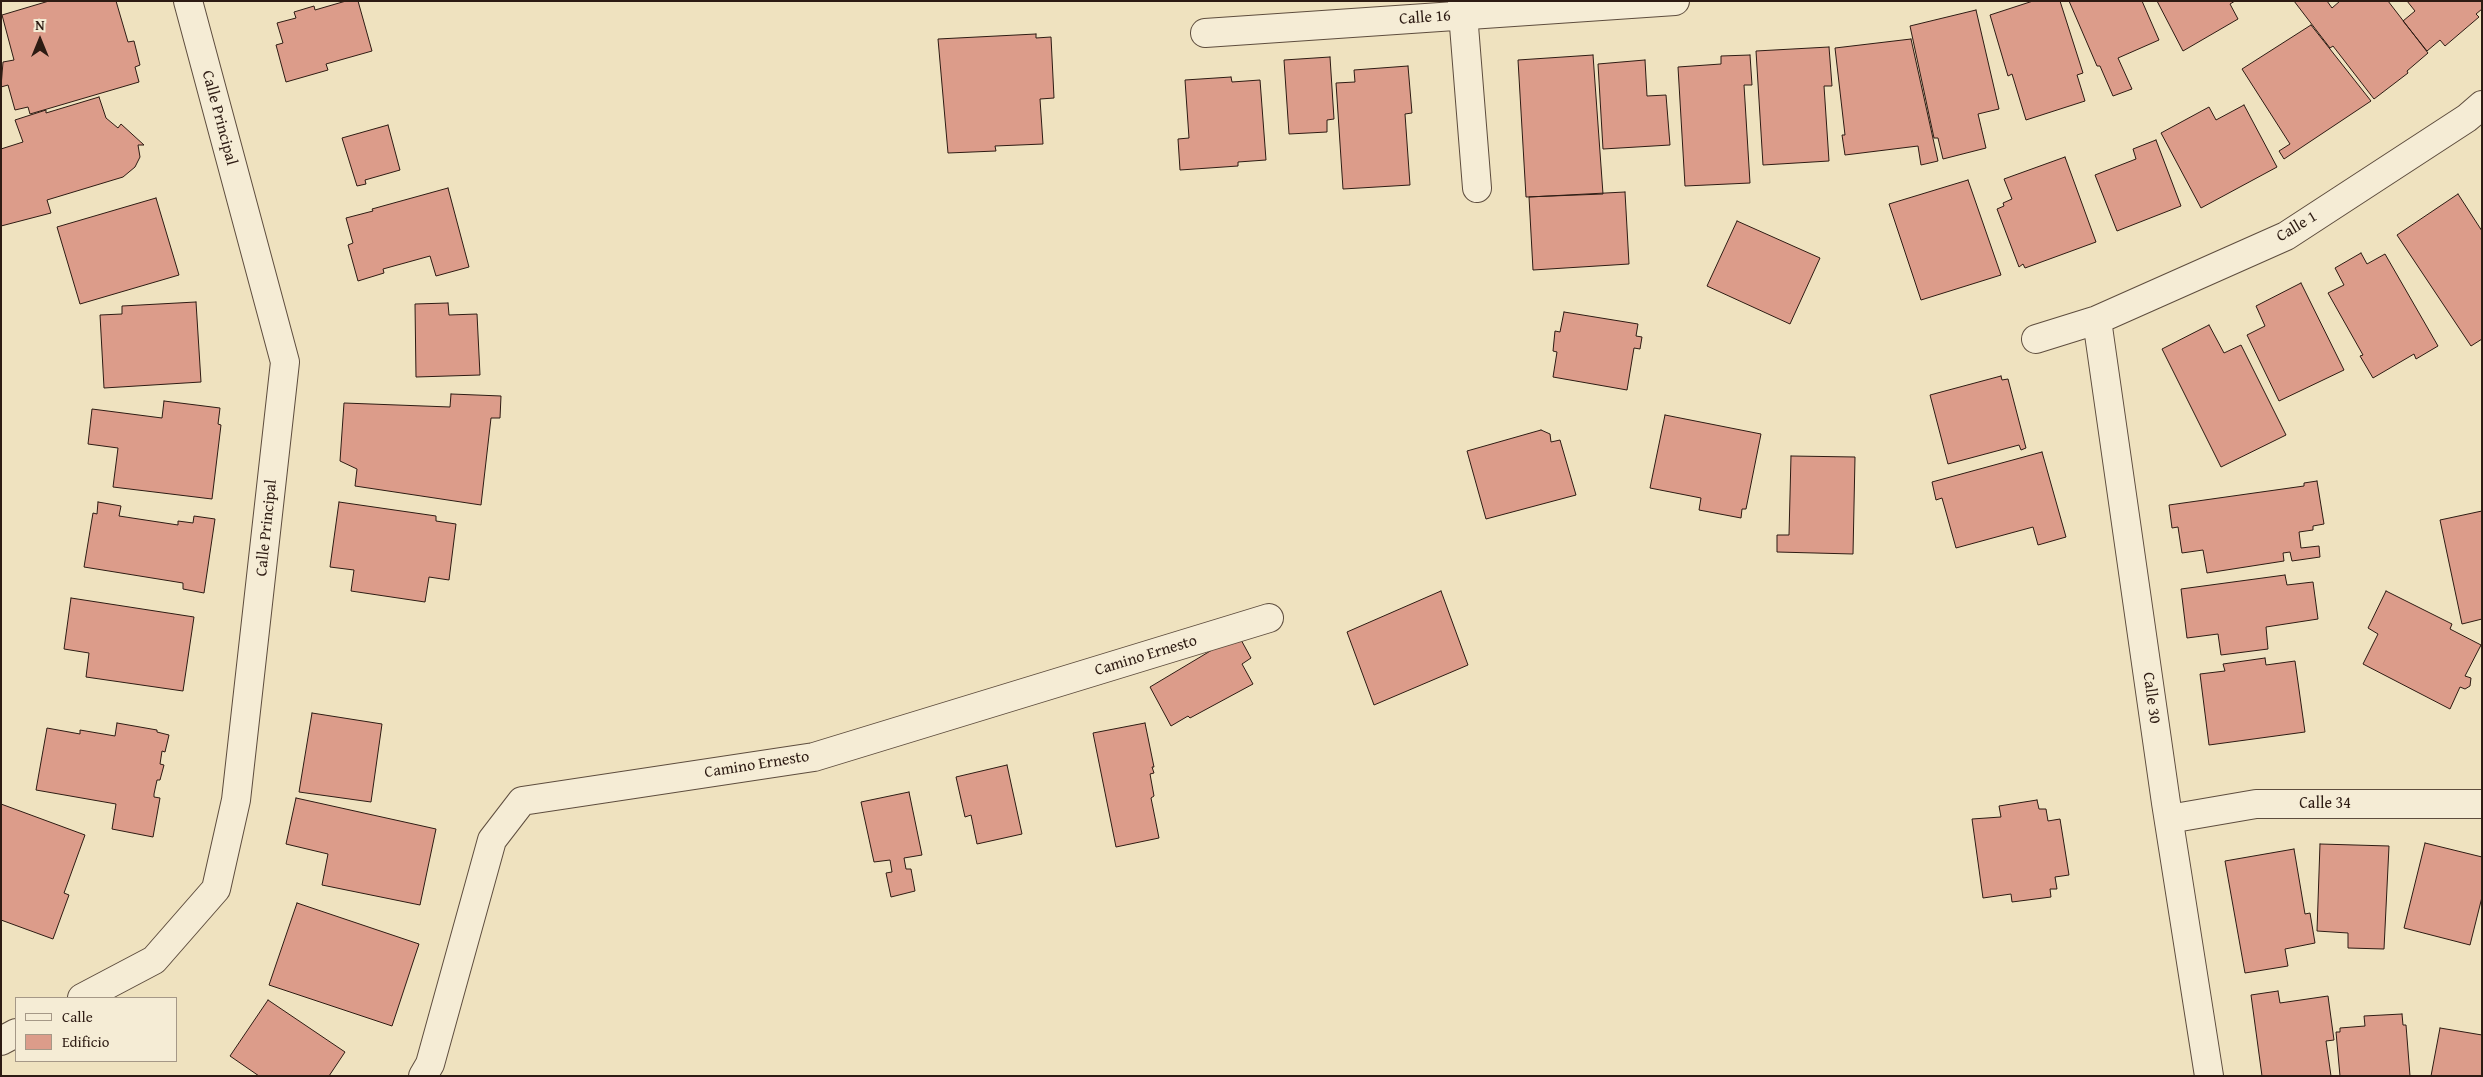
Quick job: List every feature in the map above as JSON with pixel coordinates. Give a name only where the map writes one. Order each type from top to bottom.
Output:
[{"type":"street","name":"Calle Principal","points":[[84,997],[154,960],[216,889],[236,800],[285,362],[188,1]]},
{"type":"street","name":"Calle 16","points":[[1205,33],[1462,8],[1675,1]]},
{"type":"street","points":[[1462,8],[1477,188]]},
{"type":"street","name":"Calle 1","points":[[2036,339],[2096,320],[2286,236],[2477,118]]},
{"type":"street","name":"Calle 30","points":[[2096,320],[2169,819],[2209,1076]]},
{"type":"street","name":"Camino Ernesto","points":[[423,1076],[430,1064],[492,840],[522,801],[814,757],[1269,618]]},
{"type":"street","name":"Calle 34","points":[[2169,819],[2256,804],[2482,804]]},
{"type":"street","points":[[1,1041],[15,1034]]},
{"type":"building","points":[[49,1],[116,1],[128,42],[134,41],[140,65],[135,67],[139,82],[30,114],[28,107],[15,110],[8,85],[1,87],[3,62],[14,60],[2,15]]},
{"type":"building","points":[[346,1],[358,1],[372,51],[326,64],[328,70],[286,82],[276,45],[283,43],[277,23],[296,18],[294,12],[314,6],[315,10]]},
{"type":"building","points":[[2033,1],[2060,1],[2083,73],[2077,75],[2085,101],[2026,120],[2012,74],[2008,76],[1990,15]]},
{"type":"building","points":[[2069,1],[2142,1],[2159,40],[2118,58],[2132,89],[2113,96],[2100,66],[2097,66]]},
{"type":"building","points":[[2157,1],[2235,1],[2230,4],[2238,19],[2183,51]]},
{"type":"building","points":[[2294,1],[2327,1],[2332,8],[2340,1],[2388,1],[2428,53],[2407,71],[2408,73],[2374,99],[2333,46],[2330,48]]},
{"type":"building","points":[[2407,1],[2482,1],[2482,9],[2476,14],[2479,17],[2445,46],[2440,40],[2427,51],[2403,21],[2415,11]]},
{"type":"building","points":[[1976,10],[1999,109],[1978,114],[1986,148],[1943,159],[1938,138],[1934,138],[1910,26]]},
{"type":"building","points":[[2311,25],[2371,101],[2284,159],[2279,151],[2290,144],[2242,69]]},
{"type":"building","points":[[1036,34],[1036,38],[1051,37],[1054,98],[1040,99],[1043,144],[995,146],[996,151],[948,153],[938,39]]},
{"type":"building","points":[[1911,39],[1938,161],[1921,165],[1918,146],[1845,155],[1842,135],[1845,135],[1835,48]]},
{"type":"building","points":[[1829,47],[1832,86],[1824,86],[1829,161],[1763,165],[1756,51]]},
{"type":"building","points":[[1593,55],[1603,194],[1526,197],[1518,60]]},
{"type":"building","points":[[1750,55],[1752,85],[1744,85],[1750,183],[1685,186],[1678,67],[1721,64],[1721,56]]},
{"type":"building","points":[[1330,57],[1334,119],[1327,120],[1327,132],[1289,134],[1284,60]]},
{"type":"building","points":[[1645,60],[1647,96],[1666,95],[1670,145],[1603,149],[1598,64]]},
{"type":"building","points":[[1408,66],[1412,113],[1405,114],[1410,185],[1343,189],[1336,83],[1355,82],[1354,70]]},
{"type":"building","points":[[1231,77],[1232,82],[1260,80],[1266,160],[1238,162],[1238,166],[1180,170],[1178,139],[1189,138],[1185,80]]},
{"type":"building","points":[[99,97],[106,118],[118,128],[121,124],[144,145],[138,145],[140,157],[135,167],[123,177],[47,200],[51,213],[1,226],[1,149],[23,142],[15,120]]},
{"type":"building","points":[[2244,105],[2277,167],[2201,208],[2161,133],[2209,107],[2216,120]]},
{"type":"building","points":[[388,125],[400,170],[365,180],[366,184],[357,186],[342,138]]},
{"type":"building","points":[[2156,140],[2181,206],[2117,231],[2095,175],[2136,159],[2133,149]]},
{"type":"building","points":[[2065,157],[2096,242],[2025,268],[2023,264],[2019,267],[1997,209],[2004,206],[2003,203],[2012,199],[2004,179]]},
{"type":"building","points":[[1968,180],[2001,275],[1921,300],[1889,204]]},
{"type":"building","points":[[448,188],[469,267],[436,276],[430,256],[383,269],[384,273],[358,281],[348,245],[353,243],[346,218]]},
{"type":"building","points":[[1625,192],[1629,264],[1533,270],[1529,197]]},
{"type":"building","points":[[2458,194],[2482,231],[2482,339],[2471,346],[2397,235]]},
{"type":"building","points":[[156,198],[179,275],[80,304],[57,227]]},
{"type":"building","points":[[1737,221],[1820,258],[1790,324],[1707,286]]},
{"type":"building","points":[[2361,253],[2367,264],[2385,254],[2438,346],[2416,359],[2414,354],[2373,378],[2360,356],[2363,355],[2328,293],[2344,285],[2335,268]]},
{"type":"building","points":[[2301,283],[2344,370],[2279,401],[2247,335],[2265,326],[2256,306]]},
{"type":"building","points":[[196,302],[201,382],[104,388],[100,315],[122,314],[122,306]]},
{"type":"building","points":[[448,303],[449,315],[477,314],[480,375],[416,377],[415,304]]},
{"type":"building","points":[[1564,312],[1638,324],[1636,336],[1642,337],[1640,349],[1634,348],[1627,390],[1553,377],[1557,352],[1553,351],[1555,331],[1560,332]]},
{"type":"building","points":[[2209,325],[2224,353],[2241,345],[2286,435],[2221,467],[2162,349]]},
{"type":"building","points":[[2001,376],[2002,380],[2008,379],[2026,448],[2021,450],[2019,445],[1948,464],[1930,395]]},
{"type":"building","points":[[451,394],[501,396],[500,418],[491,418],[481,505],[355,486],[357,469],[340,461],[344,403],[450,407]]},
{"type":"building","points":[[164,401],[220,408],[218,424],[221,425],[212,499],[113,487],[118,448],[88,444],[92,409],[162,418]]},
{"type":"building","points":[[1665,415],[1761,434],[1746,509],[1742,509],[1741,518],[1699,510],[1701,498],[1650,488]]},
{"type":"building","points":[[1541,430],[1550,434],[1551,442],[1560,440],[1576,495],[1486,519],[1467,451]]},
{"type":"building","points":[[2042,452],[2066,537],[2038,545],[2033,527],[1956,548],[1942,498],[1936,500],[1932,482]]},
{"type":"building","points":[[1791,456],[1855,457],[1853,554],[1777,552],[1777,535],[1789,535]]},
{"type":"building","points":[[2317,481],[2324,524],[2313,526],[2313,530],[2299,532],[2301,548],[2319,546],[2320,557],[2292,561],[2290,552],[2283,553],[2284,561],[2207,573],[2203,550],[2182,553],[2178,527],[2172,528],[2169,505],[2304,486],[2304,483]]},
{"type":"building","points":[[98,502],[121,506],[119,516],[178,525],[178,521],[193,523],[194,516],[215,519],[204,593],[183,589],[183,583],[84,567],[93,513],[97,514]]},
{"type":"building","points":[[339,502],[436,516],[436,521],[456,524],[449,580],[429,577],[425,602],[351,591],[354,570],[330,567]]},
{"type":"building","points":[[2482,511],[2482,619],[2462,624],[2440,520]]},
{"type":"building","points":[[2285,575],[2287,585],[2313,582],[2318,619],[2266,627],[2268,649],[2221,655],[2218,634],[2187,638],[2181,589]]},
{"type":"building","points":[[1441,591],[1468,665],[1374,705],[1347,632]]},
{"type":"building","points":[[2386,591],[2452,624],[2450,629],[2481,645],[2465,676],[2471,678],[2470,686],[2465,689],[2460,687],[2450,709],[2363,664],[2378,634],[2368,628]]},
{"type":"building","points":[[71,598],[194,617],[183,691],[86,677],[89,653],[64,649]]},
{"type":"building","points":[[1240,638],[1251,658],[1242,664],[1253,684],[1190,718],[1188,716],[1171,726],[1150,687],[1217,647]]},
{"type":"building","points":[[2265,658],[2266,665],[2295,661],[2305,732],[2209,745],[2200,674],[2225,671],[2223,664]]},
{"type":"building","points":[[312,713],[382,724],[371,802],[299,792]]},
{"type":"building","points":[[117,723],[157,730],[157,732],[169,735],[165,752],[162,751],[160,764],[164,765],[160,780],[157,780],[154,794],[154,797],[160,798],[153,837],[112,829],[116,804],[36,790],[47,728],[80,734],[80,730],[115,736]]},
{"type":"building","points":[[1145,723],[1154,767],[1152,767],[1154,773],[1150,774],[1154,796],[1151,798],[1159,838],[1116,847],[1093,733]]},
{"type":"building","points":[[1007,765],[1022,834],[977,844],[971,815],[965,817],[956,777]]},
{"type":"building","points":[[909,792],[922,855],[904,858],[906,869],[911,869],[915,891],[891,897],[886,873],[892,872],[890,860],[874,862],[861,802]]},
{"type":"building","points":[[296,798],[436,829],[420,905],[322,885],[328,854],[286,844]]},
{"type":"building","points":[[2037,800],[2039,809],[2046,809],[2048,821],[2060,819],[2069,875],[2055,877],[2057,889],[2050,889],[2051,897],[2012,902],[2011,894],[1983,898],[1972,819],[2001,817],[1999,806]]},
{"type":"building","points":[[1,804],[85,835],[64,893],[69,895],[53,939],[1,920]]},
{"type":"building","points":[[2425,843],[2482,857],[2482,897],[2470,945],[2404,928]]},
{"type":"building","points":[[2320,844],[2389,846],[2384,949],[2348,948],[2348,933],[2317,931]]},
{"type":"building","points":[[2294,849],[2305,914],[2310,913],[2315,943],[2285,949],[2288,966],[2245,973],[2225,861]]},
{"type":"building","points":[[297,903],[419,944],[392,1026],[269,985]]},
{"type":"building","points":[[2278,991],[2280,1003],[2328,996],[2334,1040],[2326,1041],[2331,1076],[2262,1076],[2251,995]]},
{"type":"building","points":[[268,1000],[345,1052],[329,1076],[259,1076],[230,1056]]},
{"type":"building","points":[[2402,1014],[2403,1025],[2406,1025],[2410,1076],[2340,1076],[2336,1032],[2340,1032],[2340,1028],[2365,1026],[2364,1016]]},
{"type":"building","points":[[2440,1028],[2482,1035],[2482,1076],[2431,1076]]}]
